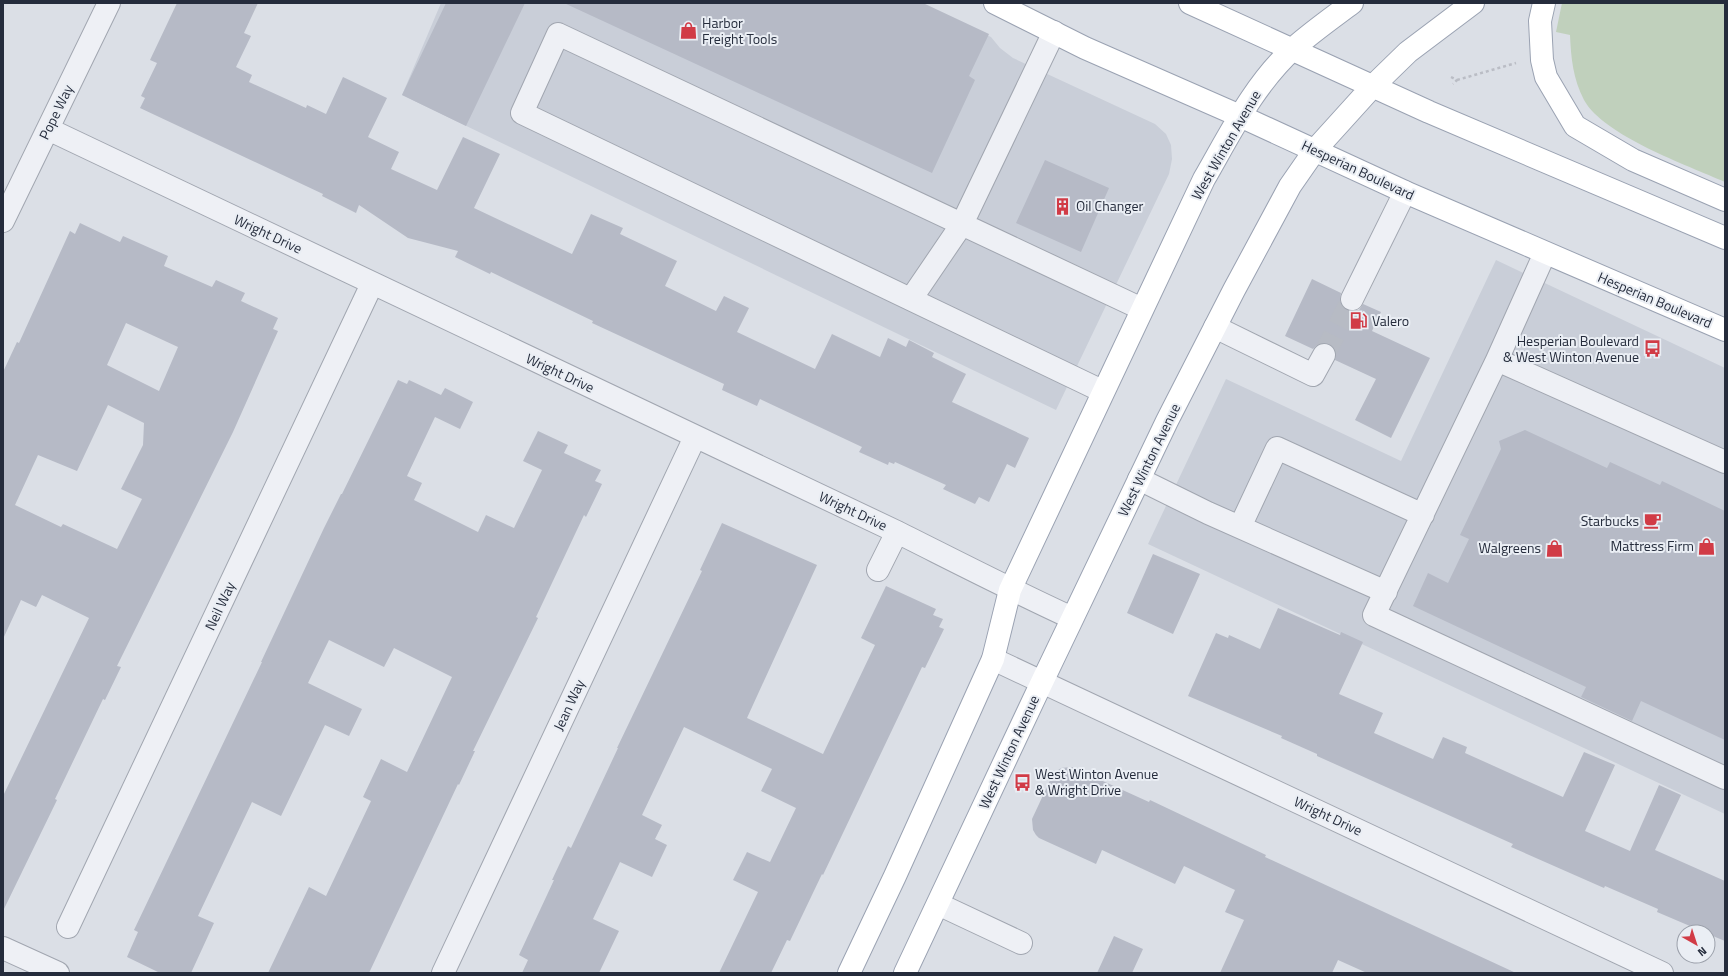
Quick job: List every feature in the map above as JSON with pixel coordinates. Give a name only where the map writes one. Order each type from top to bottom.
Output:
[{"type":"main road","name":"Hesperian Boulevard","points":[[995,3],[1084,48],[1240,116],[1405,192],[1725,330]]},
{"type":"main road","points":[[1190,3],[1293,49],[1372,87],[1725,238]]},
{"type":"main road","name":"West Winton Avenue","points":[[849,973],[895,876],[993,659],[1010,590],[1102,391],[1204,179],[1240,116],[1264,80],[1293,49],[1352,3]]},
{"type":"main road","name":"West Winton Avenue","points":[[905,973],[1072,618],[1139,480],[1215,327],[1290,186],[1315,150],[1372,87],[1408,52],[1473,3]]},
{"type":"main road","points":[[1544,3],[1540,21],[1542,60],[1546,77],[1575,126],[1633,160],[1725,200]]},
{"type":"street","name":"Pope Way","points":[[3,221],[109,3]]},
{"type":"street","points":[[911,299],[962,224],[1054,32]]},
{"type":"street","points":[[1102,391],[522,113],[558,34],[1142,308]]},
{"type":"street","name":"Wright Drive","points":[[48,129],[897,532],[980,573],[1010,590],[1072,618]]},
{"type":"street","points":[[1352,299],[1405,192]]},
{"type":"street","points":[[1545,253],[1497,360],[1374,615],[1725,778]]},
{"type":"street","name":"Neil Way","points":[[68,927],[372,284]]},
{"type":"street","points":[[1215,327],[1313,375],[1324,355]]},
{"type":"street","points":[[1497,360],[1725,462]]},
{"type":"street","name":"Jean Way","points":[[443,973],[696,437]]},
{"type":"street","points":[[1240,527],[1277,448],[1423,515]]},
{"type":"street","points":[[1139,480],[1386,592]]},
{"type":"street","points":[[878,570],[897,532]]},
{"type":"street","name":"Wright Drive","points":[[993,659],[1662,973]]},
{"type":"street","points":[[938,904],[1021,943]]},
{"type":"street","points":[[3,948],[58,973]]},
{"type":"path","points":[[1453,84],[1457,80],[1516,63]]},
{"type":"path","points":[[1451,77],[1457,80]]},
{"type":"shaded area","points":[[441,3],[918,3],[991,37],[1000,48],[1013,58],[1155,124],[1166,134],[1171,145],[1172,159],[1169,174],[1056,410],[402,95]]},
{"type":"shaded area","points":[[1496,260],[1725,368],[1725,814],[1148,544],[1226,379],[1401,461]]},
{"type":"green space","points":[[1562,3],[1725,3],[1725,182],[1669,158],[1627,137],[1609,126],[1594,113],[1584,100],[1577,84],[1572,60],[1570,35],[1556,32]]},
{"type":"building","points":[[177,3],[258,3],[244,33],[251,36],[236,67],[252,75],[249,82],[306,108],[307,105],[326,114],[343,77],[387,98],[368,137],[399,152],[391,169],[437,190],[463,137],[500,154],[474,208],[572,254],[591,214],[623,228],[620,234],[677,261],[665,286],[716,311],[724,296],[749,308],[737,332],[815,369],[832,334],[880,357],[888,338],[906,347],[909,340],[934,353],[932,357],[966,374],[952,402],[1029,438],[1015,468],[1007,464],[989,502],[979,497],[975,504],[943,489],[946,485],[895,462],[894,464],[889,462],[888,465],[859,452],[862,447],[760,399],[757,406],[722,390],[724,384],[592,323],[593,321],[491,272],[490,274],[455,257],[458,251],[408,238],[359,205],[356,213],[322,196],[323,194],[140,108],[145,98],[141,96],[157,63],[150,60]]},
{"type":"building","points":[[446,3],[525,3],[466,126],[402,95]]},
{"type":"building","points":[[564,3],[923,3],[989,34],[969,76],[975,80],[932,173]]},
{"type":"building","name":"Oil Changer","points":[[1045,160],[1109,188],[1081,252],[1016,223]]},
{"type":"building","points":[[80,223],[120,242],[123,236],[168,256],[164,266],[212,287],[216,280],[245,293],[241,301],[278,318],[273,329],[278,331],[233,432],[117,666],[121,667],[105,700],[103,699],[55,799],[57,800],[3,911],[3,796],[89,618],[42,595],[36,607],[21,600],[3,639],[3,372],[17,342],[19,343],[70,231],[75,234]],"holes":[[[126,323],[178,347],[159,391],[107,365]],[[108,405],[144,423],[143,445],[121,489],[142,499],[117,549],[63,524],[61,527],[15,505],[38,455],[77,471]]]},
{"type":"building","points":[[1312,279],[1341,293],[1341,306],[1347,310],[1359,310],[1363,304],[1381,312],[1372,331],[1430,358],[1391,438],[1355,420],[1376,379],[1335,360],[1335,349],[1330,344],[1318,344],[1313,349],[1285,336]]},
{"type":"building","points":[[398,380],[407,384],[409,380],[441,395],[445,388],[473,402],[460,429],[435,417],[407,476],[422,483],[414,500],[478,532],[486,515],[514,528],[542,470],[523,461],[538,431],[568,445],[564,453],[601,470],[595,481],[602,484],[586,517],[584,515],[536,617],[538,618],[473,751],[475,751],[369,973],[268,973],[309,887],[326,896],[371,801],[363,797],[381,759],[407,772],[452,677],[394,648],[384,667],[329,640],[308,683],[362,709],[349,736],[325,725],[281,816],[252,802],[198,916],[214,923],[191,973],[160,973],[127,957],[138,932],[134,930],[262,662],[324,528]]},
{"type":"building","points":[[1525,430],[1607,468],[1610,462],[1660,485],[1662,481],[1725,511],[1725,740],[1641,701],[1632,721],[1581,697],[1586,687],[1413,606],[1428,573],[1448,583],[1469,539],[1460,535],[1501,449],[1499,441]]},
{"type":"building","points":[[722,523],[817,565],[747,718],[823,754],[875,645],[861,638],[886,586],[936,609],[933,615],[943,619],[939,627],[944,629],[925,668],[922,667],[790,941],[787,940],[771,973],[719,973],[758,892],[733,880],[747,852],[770,862],[796,808],[761,791],[772,769],[684,727],[642,815],[662,825],[655,839],[667,845],[652,877],[620,862],[593,919],[619,931],[599,973],[522,973],[528,960],[519,955],[554,880],[552,880],[568,846],[571,848],[702,571],[700,570]]},
{"type":"building","points":[[1153,554],[1200,574],[1173,634],[1127,613]]},
{"type":"building","points":[[1278,608],[1340,635],[1341,632],[1363,642],[1339,694],[1383,713],[1374,733],[1433,759],[1443,737],[1467,747],[1465,753],[1563,797],[1584,752],[1615,765],[1585,831],[1630,851],[1659,785],[1681,795],[1655,850],[1725,881],[1725,941],[1716,937],[1716,924],[1685,924],[1657,912],[1658,909],[1605,886],[1604,888],[1511,847],[1513,844],[1317,756],[1317,754],[1281,738],[1282,736],[1188,696],[1216,633],[1228,638],[1229,635],[1260,649]]},
{"type":"building","points":[[1072,767],[1149,802],[1150,800],[1266,855],[1265,857],[1516,973],[1367,973],[1338,960],[1332,973],[1220,973],[1244,920],[1225,912],[1235,890],[1184,866],[1175,884],[1102,850],[1096,864],[1039,838],[1036,835],[1033,830],[1032,819],[1053,774],[1061,768]]},
{"type":"building","points":[[1114,936],[1143,949],[1132,973],[1097,973]]},
{"type":"tunnel","points":[[1324,355],[1352,299]]},
{"type":"place","name":"Harbor Freight Tools","points":[[689,31]]},
{"type":"place","name":"Oil Changer","points":[[1063,206]]},
{"type":"place","name":"Valero","points":[[1359,321]]},
{"type":"place","name":"Hesperian Boulevard & West Winton Avenue","points":[[1652,349]]},
{"type":"place","name":"Starbucks","points":[[1652,521]]},
{"type":"place","name":"Mattress Firm","points":[[1707,546]]},
{"type":"place","name":"Walgreens","points":[[1554,548]]},
{"type":"place","name":"West Winton Avenue & Wright Drive","points":[[1022,782]]}]
